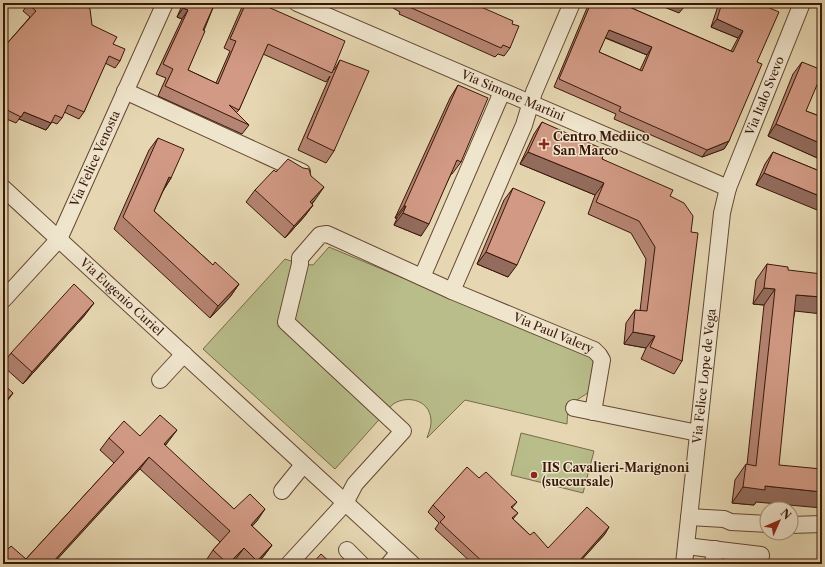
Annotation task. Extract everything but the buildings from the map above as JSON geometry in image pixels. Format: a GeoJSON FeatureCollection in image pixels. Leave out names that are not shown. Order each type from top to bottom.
{"type":"FeatureCollection","features":[{"type":"Feature","properties":{"kind":"street","name":"Via Felice Venosta"},"geometry":{"type":"LineString","coordinates":[[3,300],[59,239],[165,3]]}},
{"type":"Feature","properties":{"kind":"street","name":"Via Simone Martini"},"geometry":{"type":"LineString","coordinates":[[297,3],[728,188]]}},
{"type":"Feature","properties":{"kind":"street"},"geometry":{"type":"LineString","coordinates":[[452,291],[524,125],[530,104],[572,3]]}},
{"type":"Feature","properties":{"kind":"street","name":"Via Italo Svevo"},"geometry":{"type":"LineString","coordinates":[[728,188],[802,3]]}},
{"type":"Feature","properties":{"kind":"street"},"geometry":{"type":"LineString","coordinates":[[126,91],[303,172]]}},
{"type":"Feature","properties":{"kind":"street"},"geometry":{"type":"LineString","coordinates":[[422,278],[502,92]]}},
{"type":"Feature","properties":{"kind":"street","name":"Via Eugenio Curiel"},"geometry":{"type":"LineString","coordinates":[[3,188],[345,503],[394,558],[412,564]]}},
{"type":"Feature","properties":{"kind":"street","name":"Via Felice Lope de Vega"},"geometry":{"type":"LineString","coordinates":[[684,564],[722,213],[728,188]]}},
{"type":"Feature","properties":{"kind":"street","name":"Via Paul Valery"},"geometry":{"type":"LineString","coordinates":[[345,503],[355,484],[403,431],[286,322],[300,264],[300,258],[318,237],[325,234],[452,291],[594,350],[602,360],[593,412]]}},
{"type":"Feature","properties":{"kind":"street"},"geometry":{"type":"LineString","coordinates":[[160,380],[184,354]]}},
{"type":"Feature","properties":{"kind":"street"},"geometry":{"type":"LineString","coordinates":[[574,408],[698,434]]}},
{"type":"Feature","properties":{"kind":"street"},"geometry":{"type":"LineString","coordinates":[[282,491],[303,465]]}},
{"type":"Feature","properties":{"kind":"street"},"geometry":{"type":"LineString","coordinates":[[289,564],[345,503]]}},
{"type":"Feature","properties":{"kind":"street"},"geometry":{"type":"LineString","coordinates":[[689,517],[724,518],[731,522],[759,524]]}},
{"type":"Feature","properties":{"kind":"street"},"geometry":{"type":"LineString","coordinates":[[799,525],[822,524]]}},
{"type":"Feature","properties":{"kind":"street"},"geometry":{"type":"LineString","coordinates":[[686,546],[714,557],[760,560]]}},
{"type":"Feature","properties":{"kind":"street"},"geometry":{"type":"LineString","coordinates":[[347,550],[361,564]]}},
{"type":"Feature","properties":{"kind":"green space"},"geometry":{"type":"Polygon","coordinates":[[[329,247],[594,358],[589,392],[572,404],[568,411],[567,424],[465,400],[427,438],[431,423],[428,409],[424,405],[412,400],[399,401],[393,404],[335,469],[203,349],[285,259],[300,264],[313,265],[329,247]]]}},
{"type":"Feature","properties":{"kind":"green space"},"geometry":{"type":"Polygon","coordinates":[[[521,433],[594,451],[583,493],[511,475],[521,433]]]}},
{"type":"Feature","properties":{"kind":"place","name":"Centro Mediico San Marco"},"geometry":{"type":"Point","coordinates":[544,144]}},
{"type":"Feature","properties":{"kind":"place","name":"IIS Cavalieri-Marignoni (succursale)"},"geometry":{"type":"Point","coordinates":[534,475]}}]}
